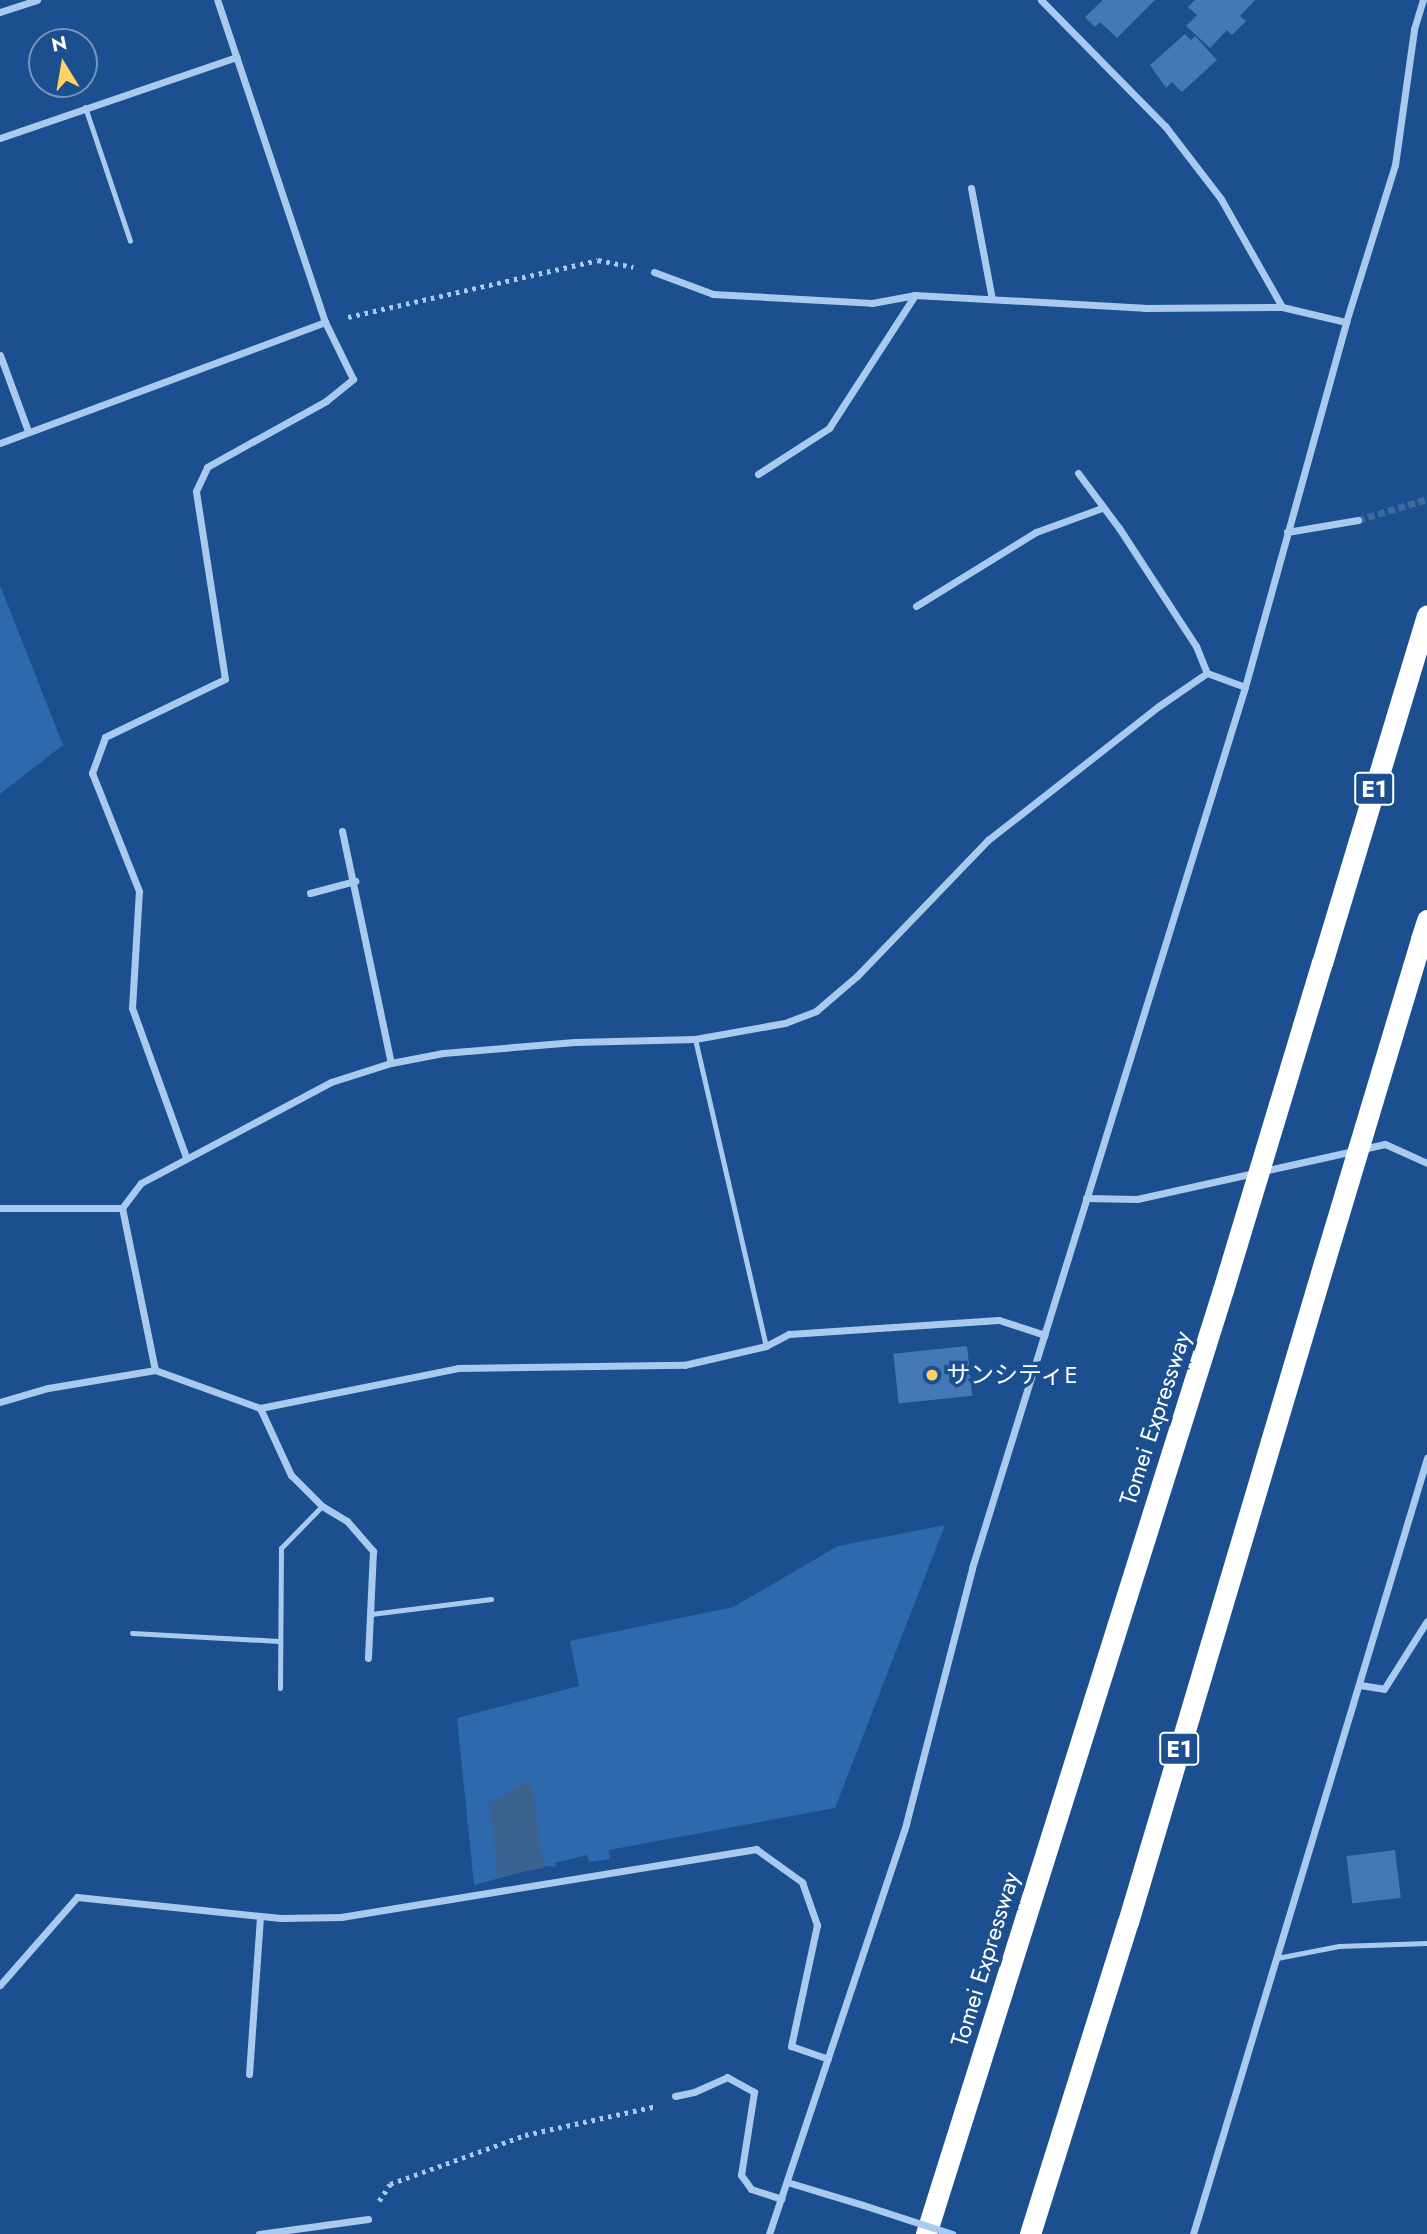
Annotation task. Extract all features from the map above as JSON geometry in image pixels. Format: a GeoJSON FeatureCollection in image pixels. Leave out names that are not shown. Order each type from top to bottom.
{"type":"FeatureCollection","features":[{"type":"Feature","properties":{"kind":"highway","name":"Tomei Expressway"},"geometry":{"type":"LineString","coordinates":[[926,2234],[1223,1290],[1427,616]]}},
{"type":"Feature","properties":{"kind":"highway","name":"E1"},"geometry":{"type":"LineString","coordinates":[[1030,2234],[1132,1909],[1424,929]]}},
{"type":"Feature","properties":{"kind":"street"},"geometry":{"type":"LineString","coordinates":[[0,12],[37,0]]}},
{"type":"Feature","properties":{"kind":"street"},"geometry":{"type":"LineString","coordinates":[[186,1157],[132,1008],[139,891],[92,773],[105,737],[225,679],[196,491],[207,467],[326,401],[353,379],[325,322],[217,0]]}},
{"type":"Feature","properties":{"kind":"street"},"geometry":{"type":"LineString","coordinates":[[1041,0],[1165,127],[1221,199],[1282,307]]}},
{"type":"Feature","properties":{"kind":"street"},"geometry":{"type":"LineString","coordinates":[[769,2234],[906,1824],[972,1568],[1245,687],[1346,322],[1395,165],[1414,29],[1423,0]]}},
{"type":"Feature","properties":{"kind":"street"},"geometry":{"type":"LineString","coordinates":[[0,138],[237,57]]}},
{"type":"Feature","properties":{"kind":"street"},"geometry":{"type":"LineString","coordinates":[[971,188],[992,299]]}},
{"type":"Feature","properties":{"kind":"street"},"geometry":{"type":"LineString","coordinates":[[654,272],[713,294],[872,303],[915,295],[1144,308],[1282,307],[1346,322]]}},
{"type":"Feature","properties":{"kind":"street"},"geometry":{"type":"LineString","coordinates":[[758,474],[829,428],[915,295]]}},
{"type":"Feature","properties":{"kind":"street"},"geometry":{"type":"LineString","coordinates":[[0,443],[325,322]]}},
{"type":"Feature","properties":{"kind":"street"},"geometry":{"type":"LineString","coordinates":[[0,355],[28,431]]}},
{"type":"Feature","properties":{"kind":"street"},"geometry":{"type":"LineString","coordinates":[[1078,473],[1102,509],[1119,528],[1196,646],[1207,673],[1245,687]]}},
{"type":"Feature","properties":{"kind":"street"},"geometry":{"type":"LineString","coordinates":[[916,606],[1036,532],[1102,509]]}},
{"type":"Feature","properties":{"kind":"street"},"geometry":{"type":"LineString","coordinates":[[1287,532],[1358,520]]}},
{"type":"Feature","properties":{"kind":"street"},"geometry":{"type":"LineString","coordinates":[[155,1370],[122,1208],[141,1183],[331,1082],[391,1063],[443,1054],[562,1043],[695,1039],[785,1023],[816,1011],[857,976],[988,840],[1159,706],[1207,673]]}},
{"type":"Feature","properties":{"kind":"street"},"geometry":{"type":"LineString","coordinates":[[342,831],[355,881],[391,1063]]}},
{"type":"Feature","properties":{"kind":"street"},"geometry":{"type":"LineString","coordinates":[[310,893],[355,881]]}},
{"type":"Feature","properties":{"kind":"street"},"geometry":{"type":"LineString","coordinates":[[1086,1198],[1137,1199],[1385,1144],[1427,1163]]}},
{"type":"Feature","properties":{"kind":"street"},"geometry":{"type":"LineString","coordinates":[[0,1208],[122,1208]]}},
{"type":"Feature","properties":{"kind":"street"},"geometry":{"type":"LineString","coordinates":[[0,1402],[48,1388],[155,1370],[260,1408],[458,1367],[684,1365],[766,1346],[789,1334],[999,1320],[1045,1335]]}},
{"type":"Feature","properties":{"kind":"street"},"geometry":{"type":"LineString","coordinates":[[260,1408],[291,1475],[322,1506],[347,1521],[373,1551],[368,1658]]}},
{"type":"Feature","properties":{"kind":"street"},"geometry":{"type":"LineString","coordinates":[[1193,2234],[1427,1458]]}},
{"type":"Feature","properties":{"kind":"street"},"geometry":{"type":"LineString","coordinates":[[1360,1685],[1384,1689],[1427,1621]]}},
{"type":"Feature","properties":{"kind":"street"},"geometry":{"type":"LineString","coordinates":[[0,1985],[77,1896],[260,1916],[341,1917],[756,1849],[802,1882],[817,1925],[791,2046],[828,2059]]}},
{"type":"Feature","properties":{"kind":"street"},"geometry":{"type":"LineString","coordinates":[[249,2074],[260,1916]]}},
{"type":"Feature","properties":{"kind":"street"},"geometry":{"type":"LineString","coordinates":[[673,2099],[727,2077],[754,2092],[741,2175],[751,2189],[780,2199]]}},
{"type":"Feature","properties":{"kind":"street"},"geometry":{"type":"LineString","coordinates":[[787,2182],[952,2234]]}},
{"type":"Feature","properties":{"kind":"street"},"geometry":{"type":"LineString","coordinates":[[259,2234],[368,2218]]}},
{"type":"Feature","properties":{"kind":"lane"},"geometry":{"type":"LineString","coordinates":[[85,107],[131,241]]}},
{"type":"Feature","properties":{"kind":"lane"},"geometry":{"type":"LineString","coordinates":[[695,1039],[766,1346]]}},
{"type":"Feature","properties":{"kind":"lane"},"geometry":{"type":"LineString","coordinates":[[280,1688],[281,1548],[322,1506]]}},
{"type":"Feature","properties":{"kind":"lane"},"geometry":{"type":"LineString","coordinates":[[371,1614],[491,1599]]}},
{"type":"Feature","properties":{"kind":"lane"},"geometry":{"type":"LineString","coordinates":[[132,1633],[279,1641]]}},
{"type":"Feature","properties":{"kind":"lane"},"geometry":{"type":"LineString","coordinates":[[1277,1958],[1339,1945],[1427,1943]]}},
{"type":"Feature","properties":{"kind":"path"},"geometry":{"type":"LineString","coordinates":[[325,322],[598,260],[654,272]]}},
{"type":"Feature","properties":{"kind":"path"},"geometry":{"type":"LineString","coordinates":[[390,2184],[525,2135],[673,2099]]}},
{"type":"Feature","properties":{"kind":"shaded area"},"geometry":{"type":"Polygon","coordinates":[[[0,585],[63,745],[0,794],[0,585]]]}},
{"type":"Feature","properties":{"kind":"shaded area"},"geometry":{"type":"Polygon","coordinates":[[[945,1525],[835,1808],[609,1850],[610,1859],[589,1862],[587,1855],[555,1863],[556,1867],[544,1866],[474,1885],[457,1718],[579,1686],[570,1641],[733,1607],[838,1546],[945,1525]]]}},
{"type":"Feature","properties":{"kind":"shaded area"},"geometry":{"type":"Polygon","coordinates":[[[531,1780],[544,1868],[498,1876],[489,1803],[531,1780]]]}},
{"type":"Feature","properties":{"kind":"building"},"geometry":{"type":"Polygon","coordinates":[[[1103,0],[1155,0],[1117,38],[1100,22],[1095,27],[1085,17],[1103,0]]]}},
{"type":"Feature","properties":{"kind":"building"},"geometry":{"type":"Polygon","coordinates":[[[1195,0],[1255,0],[1240,16],[1246,21],[1232,35],[1227,30],[1210,48],[1186,26],[1197,15],[1188,7],[1195,0]]]}},
{"type":"Feature","properties":{"kind":"building"},"geometry":{"type":"Polygon","coordinates":[[[1185,34],[1191,40],[1195,36],[1217,60],[1182,92],[1172,82],[1166,88],[1150,65],[1185,34]]]}},
{"type":"Feature","properties":{"kind":"building","name":"サンシティE"},"geometry":{"type":"Polygon","coordinates":[[[967,1346],[972,1396],[899,1403],[893,1354],[967,1346]]]}},
{"type":"Feature","properties":{"kind":"building"},"geometry":{"type":"Polygon","coordinates":[[[1395,1850],[1401,1898],[1352,1904],[1346,1856],[1395,1850]]]}},
{"type":"Feature","properties":{"kind":"tunnel"},"geometry":{"type":"LineString","coordinates":[[1358,520],[1427,499]]}},
{"type":"Feature","properties":{"kind":"place","name":"サンシティE"},"geometry":{"type":"Point","coordinates":[932,1375]}}]}
